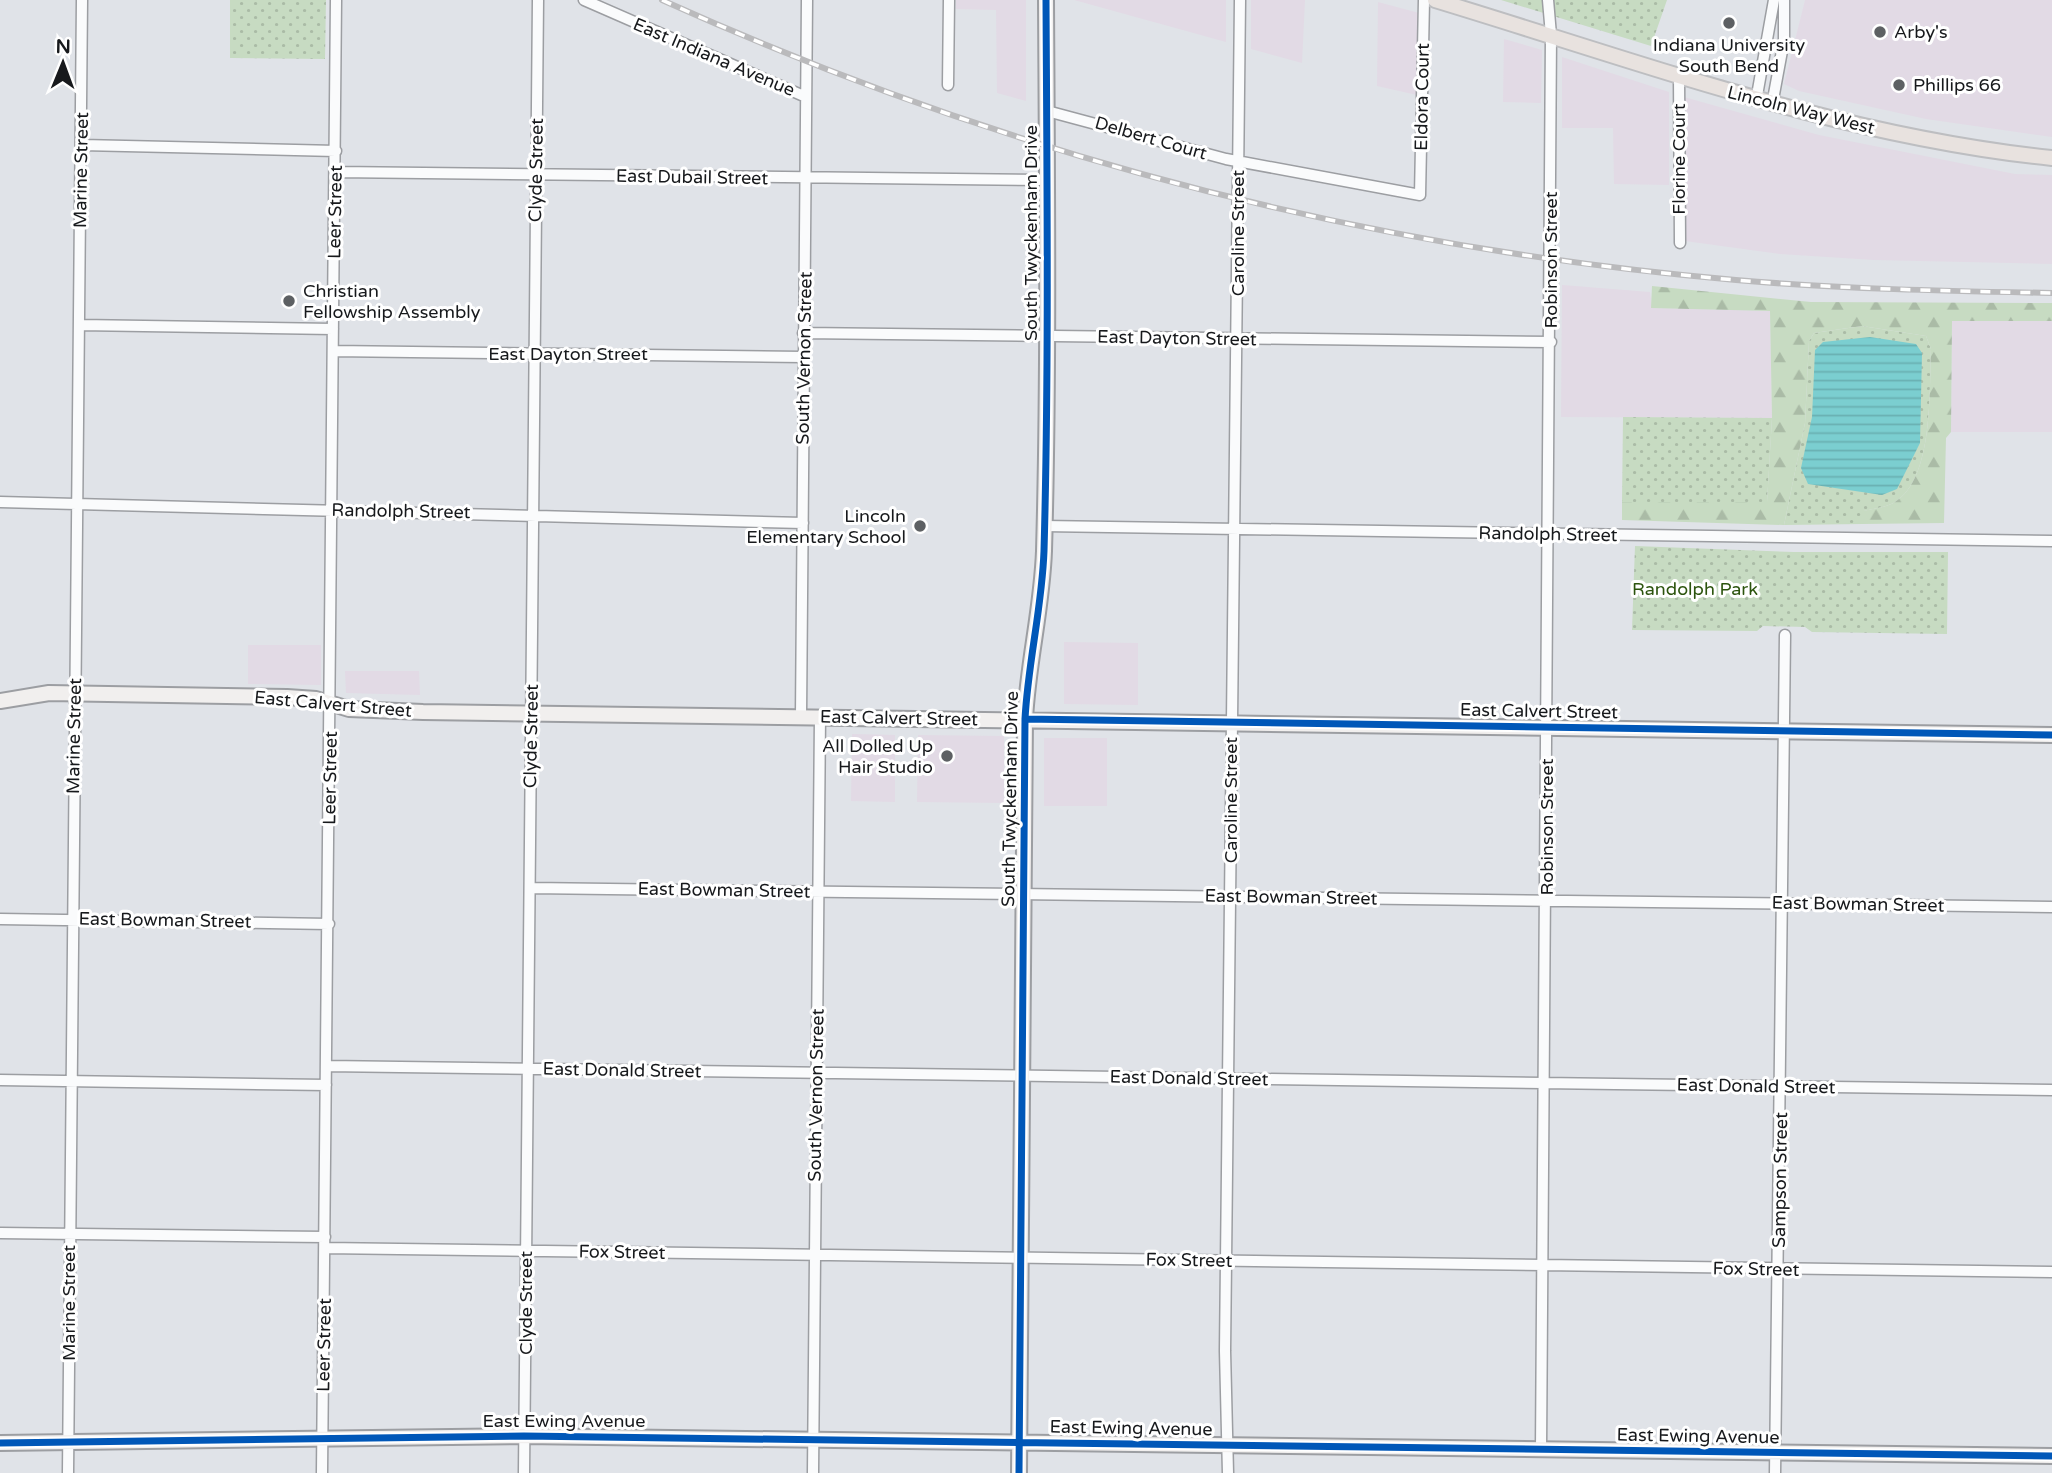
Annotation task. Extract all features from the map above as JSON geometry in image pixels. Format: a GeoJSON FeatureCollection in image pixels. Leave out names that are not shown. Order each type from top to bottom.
{"type":"FeatureCollection","features":[{"type":"Feature","properties":{"kind":"main road","name":"Lincoln Way West"},"geometry":{"type":"LineString","coordinates":[[1435,0],[1772,106],[1977,148],[2052,158]]}},
{"type":"Feature","properties":{"kind":"street","name":"Marine Street"},"geometry":{"type":"LineString","coordinates":[[68,1473],[82,0]]}},
{"type":"Feature","properties":{"kind":"street","name":"Leer Street"},"geometry":{"type":"LineString","coordinates":[[322,1473],[333,329],[337,172],[336,0]]}},
{"type":"Feature","properties":{"kind":"street","name":"Clyde Street"},"geometry":{"type":"LineString","coordinates":[[524,1473],[538,0]]}},
{"type":"Feature","properties":{"kind":"street","name":"East Indiana Avenue"},"geometry":{"type":"LineString","coordinates":[[584,0],[806,97]]}},
{"type":"Feature","properties":{"kind":"street","name":"South Vernon Street"},"geometry":{"type":"LineString","coordinates":[[801,716],[807,0]]}},
{"type":"Feature","properties":{"kind":"street"},"geometry":{"type":"LineString","coordinates":[[948,85],[949,0]]}},
{"type":"Feature","properties":{"kind":"street","name":"South Twyckenham Drive"},"geometry":{"type":"LineString","coordinates":[[1019,1473],[1025,719],[1028,667],[1039,616],[1044,526],[1048,180],[1046,0]]}},
{"type":"Feature","properties":{"kind":"street","name":"Caroline Street"},"geometry":{"type":"LineString","coordinates":[[1228,1473],[1226,1261],[1240,0]]}},
{"type":"Feature","properties":{"kind":"street","name":"Eldora Court"},"geometry":{"type":"LineString","coordinates":[[1420,195],[1424,0]]}},
{"type":"Feature","properties":{"kind":"street","name":"Robinson Street"},"geometry":{"type":"LineString","coordinates":[[1541,1450],[1551,342],[1551,35],[1548,0]]}},
{"type":"Feature","properties":{"kind":"street"},"geometry":{"type":"LineString","coordinates":[[1756,101],[1774,0]]}},
{"type":"Feature","properties":{"kind":"street"},"geometry":{"type":"LineString","coordinates":[[1772,106],[1784,40],[1784,0]]}},
{"type":"Feature","properties":{"kind":"street","name":"Florine Court"},"geometry":{"type":"LineString","coordinates":[[1679,76],[1680,243]]}},
{"type":"Feature","properties":{"kind":"street","name":"Delbert Court"},"geometry":{"type":"LineString","coordinates":[[1047,111],[1238,162],[1420,195]]}},
{"type":"Feature","properties":{"kind":"street"},"geometry":{"type":"LineString","coordinates":[[82,145],[336,151]]}},
{"type":"Feature","properties":{"kind":"street","name":"East Dubail Street"},"geometry":{"type":"LineString","coordinates":[[337,172],[1048,180]]}},
{"type":"Feature","properties":{"kind":"street"},"geometry":{"type":"LineString","coordinates":[[80,325],[333,329]]}},
{"type":"Feature","properties":{"kind":"street","name":"East Dayton Street"},"geometry":{"type":"LineString","coordinates":[[803,333],[1551,342]]}},
{"type":"Feature","properties":{"kind":"street","name":"East Dayton Street"},"geometry":{"type":"LineString","coordinates":[[333,351],[803,358]]}},
{"type":"Feature","properties":{"kind":"street","name":"Randolph Street"},"geometry":{"type":"LineString","coordinates":[[0,502],[803,523]]}},
{"type":"Feature","properties":{"kind":"street","name":"Randolph Street"},"geometry":{"type":"LineString","coordinates":[[1044,526],[2052,541]]}},
{"type":"Feature","properties":{"kind":"street","name":"Sampson Street"},"geometry":{"type":"LineString","coordinates":[[1775,1473],[1785,635]]}},
{"type":"Feature","properties":{"kind":"street","name":"East Calvert Street"},"geometry":{"type":"LineString","coordinates":[[0,701],[32,694],[75,693],[287,696],[370,710],[2052,735]]}},
{"type":"Feature","properties":{"kind":"street","name":"South Vernon Street"},"geometry":{"type":"LineString","coordinates":[[813,1473],[820,717]]}},
{"type":"Feature","properties":{"kind":"street","name":"East Bowman Street"},"geometry":{"type":"LineString","coordinates":[[531,888],[2052,907]]}},
{"type":"Feature","properties":{"kind":"street","name":"East Bowman Street"},"geometry":{"type":"LineString","coordinates":[[0,919],[329,924]]}},
{"type":"Feature","properties":{"kind":"street","name":"East Donald Street"},"geometry":{"type":"LineString","coordinates":[[327,1066],[2052,1090]]}},
{"type":"Feature","properties":{"kind":"street"},"geometry":{"type":"LineString","coordinates":[[0,1080],[327,1085]]}},
{"type":"Feature","properties":{"kind":"street","name":"Fox Street"},"geometry":{"type":"LineString","coordinates":[[0,1233],[526,1250],[2052,1272]]}},
{"type":"Feature","properties":{"kind":"street","name":"East Ewing Avenue"},"geometry":{"type":"LineString","coordinates":[[0,1443],[524,1436],[2052,1456]]}},
{"type":"Feature","properties":{"kind":"shaded area"},"geometry":{"type":"Polygon","coordinates":[[[956,0],[1026,0],[1026,101],[997,93],[996,10],[956,9],[956,0]]]}},
{"type":"Feature","properties":{"kind":"shaded area"},"geometry":{"type":"Polygon","coordinates":[[[1074,0],[1226,0],[1226,42],[1074,0]]]}},
{"type":"Feature","properties":{"kind":"shaded area"},"geometry":{"type":"Polygon","coordinates":[[[1251,0],[1305,0],[1302,63],[1251,49],[1251,0]]]}},
{"type":"Feature","properties":{"kind":"shaded area"},"geometry":{"type":"Polygon","coordinates":[[[1805,0],[2052,0],[2052,137],[1926,119],[1799,91],[1784,84],[1805,0]]]}},
{"type":"Feature","properties":{"kind":"shaded area"},"geometry":{"type":"Polygon","coordinates":[[[1378,2],[1419,13],[1417,95],[1377,86],[1378,2]]]}},
{"type":"Feature","properties":{"kind":"shaded area"},"geometry":{"type":"Polygon","coordinates":[[[1504,39],[1542,50],[1541,103],[1503,102],[1504,39]]]}},
{"type":"Feature","properties":{"kind":"shaded area"},"geometry":{"type":"Polygon","coordinates":[[[1562,57],[1669,92],[1669,185],[1614,184],[1613,128],[1562,128],[1562,57]]]}},
{"type":"Feature","properties":{"kind":"shaded area"},"geometry":{"type":"Polygon","coordinates":[[[1684,97],[1819,135],[2015,174],[2052,175],[2052,264],[1874,260],[1780,254],[1685,241],[1684,97]]]}},
{"type":"Feature","properties":{"kind":"shaded area"},"geometry":{"type":"Polygon","coordinates":[[[1562,285],[1650,292],[1652,308],[1770,311],[1772,418],[1561,417],[1562,285]]]}},
{"type":"Feature","properties":{"kind":"shaded area"},"geometry":{"type":"Polygon","coordinates":[[[1952,321],[2052,321],[2052,432],[1951,432],[1952,321]]]}},
{"type":"Feature","properties":{"kind":"shaded area"},"geometry":{"type":"Polygon","coordinates":[[[1064,642],[1138,643],[1138,705],[1064,704],[1064,642]]]}},
{"type":"Feature","properties":{"kind":"shaded area"},"geometry":{"type":"Polygon","coordinates":[[[248,645],[321,645],[321,685],[248,684],[248,645]]]}},
{"type":"Feature","properties":{"kind":"shaded area"},"geometry":{"type":"Polygon","coordinates":[[[345,671],[419,671],[420,695],[346,693],[345,671]]]}},
{"type":"Feature","properties":{"kind":"shaded area"},"geometry":{"type":"Polygon","coordinates":[[[852,734],[895,735],[895,802],[851,801],[852,734]]]}},
{"type":"Feature","properties":{"kind":"shaded area"},"geometry":{"type":"Polygon","coordinates":[[[918,735],[1004,736],[1004,803],[917,802],[918,735]]]}},
{"type":"Feature","properties":{"kind":"shaded area"},"geometry":{"type":"Polygon","coordinates":[[[1044,738],[1107,738],[1107,806],[1044,806],[1044,738]]]}},
{"type":"Feature","properties":{"kind":"green space"},"geometry":{"type":"Polygon","coordinates":[[[230,0],[326,0],[325,59],[230,58],[230,0]]]}},
{"type":"Feature","properties":{"kind":"green space"},"geometry":{"type":"Polygon","coordinates":[[[1501,0],[1667,0],[1651,46],[1501,0]]]}},
{"type":"Feature","properties":{"kind":"green space"},"geometry":{"type":"Polygon","coordinates":[[[1652,286],[1811,302],[2052,303],[2052,321],[1952,321],[1951,432],[1946,438],[1944,523],[1863,524],[1863,511],[1895,502],[1908,490],[1917,474],[1927,432],[1931,349],[1926,336],[1862,326],[1814,333],[1809,341],[1805,423],[1784,525],[1622,520],[1622,502],[1767,502],[1772,418],[1770,311],[1651,308],[1652,286]]]}},
{"type":"Feature","properties":{"kind":"green space"},"geometry":{"type":"Polygon","coordinates":[[[1862,326],[1926,336],[1931,349],[1927,432],[1917,474],[1908,490],[1895,502],[1864,511],[1863,524],[1784,525],[1805,423],[1809,341],[1814,333],[1862,326]]]}},
{"type":"Feature","properties":{"kind":"green space"},"geometry":{"type":"Polygon","coordinates":[[[1623,417],[1772,418],[1767,503],[1622,502],[1623,417]]]}},
{"type":"Feature","properties":{"kind":"green space","name":"Randolph Park"},"geometry":{"type":"Polygon","coordinates":[[[1635,546],[1794,552],[1948,552],[1947,634],[1812,632],[1805,627],[1763,626],[1757,631],[1632,630],[1635,546]]]}},
{"type":"Feature","properties":{"kind":"water"},"geometry":{"type":"Polygon","coordinates":[[[1870,337],[1916,344],[1922,353],[1920,443],[1897,489],[1882,495],[1808,484],[1801,468],[1812,417],[1815,350],[1823,342],[1870,337]]]}},
{"type":"Feature","properties":{"kind":"railway"},"geometry":{"type":"LineString","coordinates":[[662,0],[791,55],[922,105],[1054,148],[1187,186],[1322,218],[1458,245],[1596,265],[1736,280],[1854,288],[2052,293]]}},
{"type":"Feature","properties":{"kind":"cycle path"},"geometry":{"type":"LineString","coordinates":[[1019,1473],[1025,719],[1043,572],[1046,482],[1046,0]]}},
{"type":"Feature","properties":{"kind":"cycle path"},"geometry":{"type":"LineString","coordinates":[[1025,719],[2052,735]]}},
{"type":"Feature","properties":{"kind":"cycle path"},"geometry":{"type":"LineString","coordinates":[[0,1443],[524,1436],[2052,1456]]}},
{"type":"Feature","properties":{"kind":"place","name":"Indiana University South Bend"},"geometry":{"type":"Point","coordinates":[1729,23]}},
{"type":"Feature","properties":{"kind":"place","name":"Arby's"},"geometry":{"type":"Point","coordinates":[1880,32]}},
{"type":"Feature","properties":{"kind":"place","name":"Phillips 66"},"geometry":{"type":"Point","coordinates":[1899,85]}},
{"type":"Feature","properties":{"kind":"place","name":"Christian Fellowship Assembly"},"geometry":{"type":"Point","coordinates":[289,301]}},
{"type":"Feature","properties":{"kind":"place","name":"Lincoln Elementary School"},"geometry":{"type":"Point","coordinates":[920,526]}},
{"type":"Feature","properties":{"kind":"place","name":"All Dolled Up Hair Studio"},"geometry":{"type":"Point","coordinates":[947,756]}}]}
